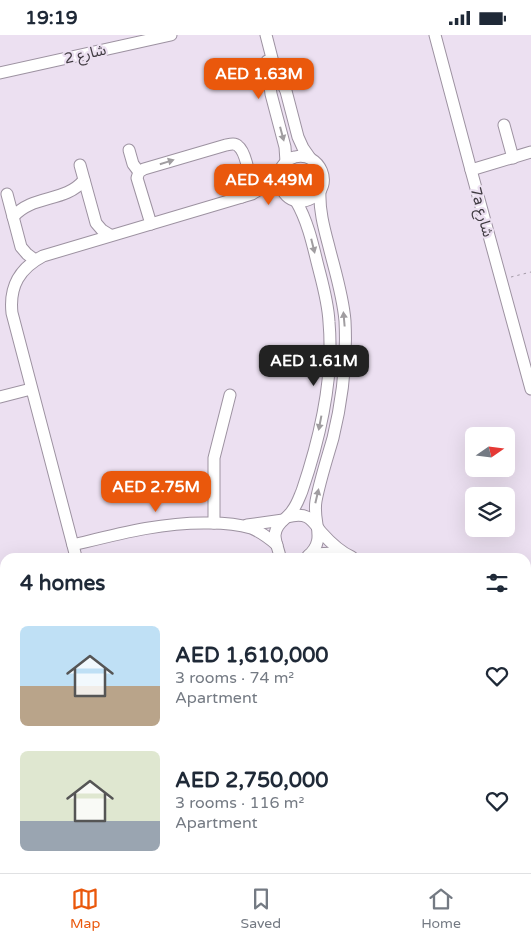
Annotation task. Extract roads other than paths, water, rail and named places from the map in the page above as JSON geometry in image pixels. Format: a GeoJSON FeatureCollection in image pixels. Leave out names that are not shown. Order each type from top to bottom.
{"type":"FeatureCollection","features":[{"type":"Feature","properties":{"kind":"street","name":"شارع 2"},"geometry":{"type":"LineString","coordinates":[[0,73],[171,35]]}},
{"type":"Feature","properties":{"kind":"street","name":"7a شارع"},"geometry":{"type":"LineString","coordinates":[[436,35],[531,389]]}},
{"type":"Feature","properties":{"kind":"street"},"geometry":{"type":"LineString","coordinates":[[75,553],[12,313],[12,291],[21,274],[35,260],[110,235],[247,195],[266,193],[303,201],[316,196],[323,185],[323,172],[320,166],[310,158],[298,137],[286,91],[274,67],[264,39]]}},
{"type":"Feature","properties":{"kind":"street"},"geometry":{"type":"LineString","coordinates":[[264,39],[271,94],[285,147],[283,166],[278,177],[279,184],[282,190],[291,198],[307,223],[326,296],[330,352],[326,393],[315,447],[300,497],[293,511],[278,525],[275,538],[279,553]]}},
{"type":"Feature","properties":{"kind":"street"},"geometry":{"type":"LineString","coordinates":[[504,125],[513,157]]}},
{"type":"Feature","properties":{"kind":"street"},"geometry":{"type":"LineString","coordinates":[[151,223],[137,179],[139,173],[144,169],[226,145],[233,144],[241,149],[249,177],[247,195]]}},
{"type":"Feature","properties":{"kind":"street"},"geometry":{"type":"LineString","coordinates":[[129,151],[133,164],[139,173]]}},
{"type":"Feature","properties":{"kind":"street"},"geometry":{"type":"LineString","coordinates":[[471,170],[531,152]]}},
{"type":"Feature","properties":{"kind":"street"},"geometry":{"type":"LineString","coordinates":[[247,195],[265,186],[291,158],[304,156],[310,158]]}},
{"type":"Feature","properties":{"kind":"street"},"geometry":{"type":"LineString","coordinates":[[80,165],[96,223],[91,241]]}},
{"type":"Feature","properties":{"kind":"street"},"geometry":{"type":"LineString","coordinates":[[14,217],[28,205],[70,192],[78,187],[84,179]]}},
{"type":"Feature","properties":{"kind":"street"},"geometry":{"type":"LineString","coordinates":[[311,553],[317,545],[318,539],[316,502],[338,416],[344,369],[345,336],[342,302],[321,218],[320,191]]}},
{"type":"Feature","properties":{"kind":"street"},"geometry":{"type":"LineString","coordinates":[[70,192],[89,195]]}},
{"type":"Feature","properties":{"kind":"street"},"geometry":{"type":"LineString","coordinates":[[21,274],[21,247],[8,197],[18,204],[28,205]]}},
{"type":"Feature","properties":{"kind":"street"},"geometry":{"type":"LineString","coordinates":[[96,223],[110,235]]}},
{"type":"Feature","properties":{"kind":"street"},"geometry":{"type":"LineString","coordinates":[[21,247],[35,260]]}},
{"type":"Feature","properties":{"kind":"street"},"geometry":{"type":"LineString","coordinates":[[0,294],[11,302]]}},
{"type":"Feature","properties":{"kind":"street"},"geometry":{"type":"LineString","coordinates":[[0,397],[31,389]]}},
{"type":"Feature","properties":{"kind":"street"},"geometry":{"type":"LineString","coordinates":[[214,523],[214,459],[230,395]]}},
{"type":"Feature","properties":{"kind":"street"},"geometry":{"type":"LineString","coordinates":[[243,526],[267,523],[300,515],[307,517],[328,539],[346,553]]}},
{"type":"Feature","properties":{"kind":"street"},"geometry":{"type":"LineString","coordinates":[[73,545],[146,528],[180,523],[214,523],[243,526],[258,531],[277,545]]}}]}
